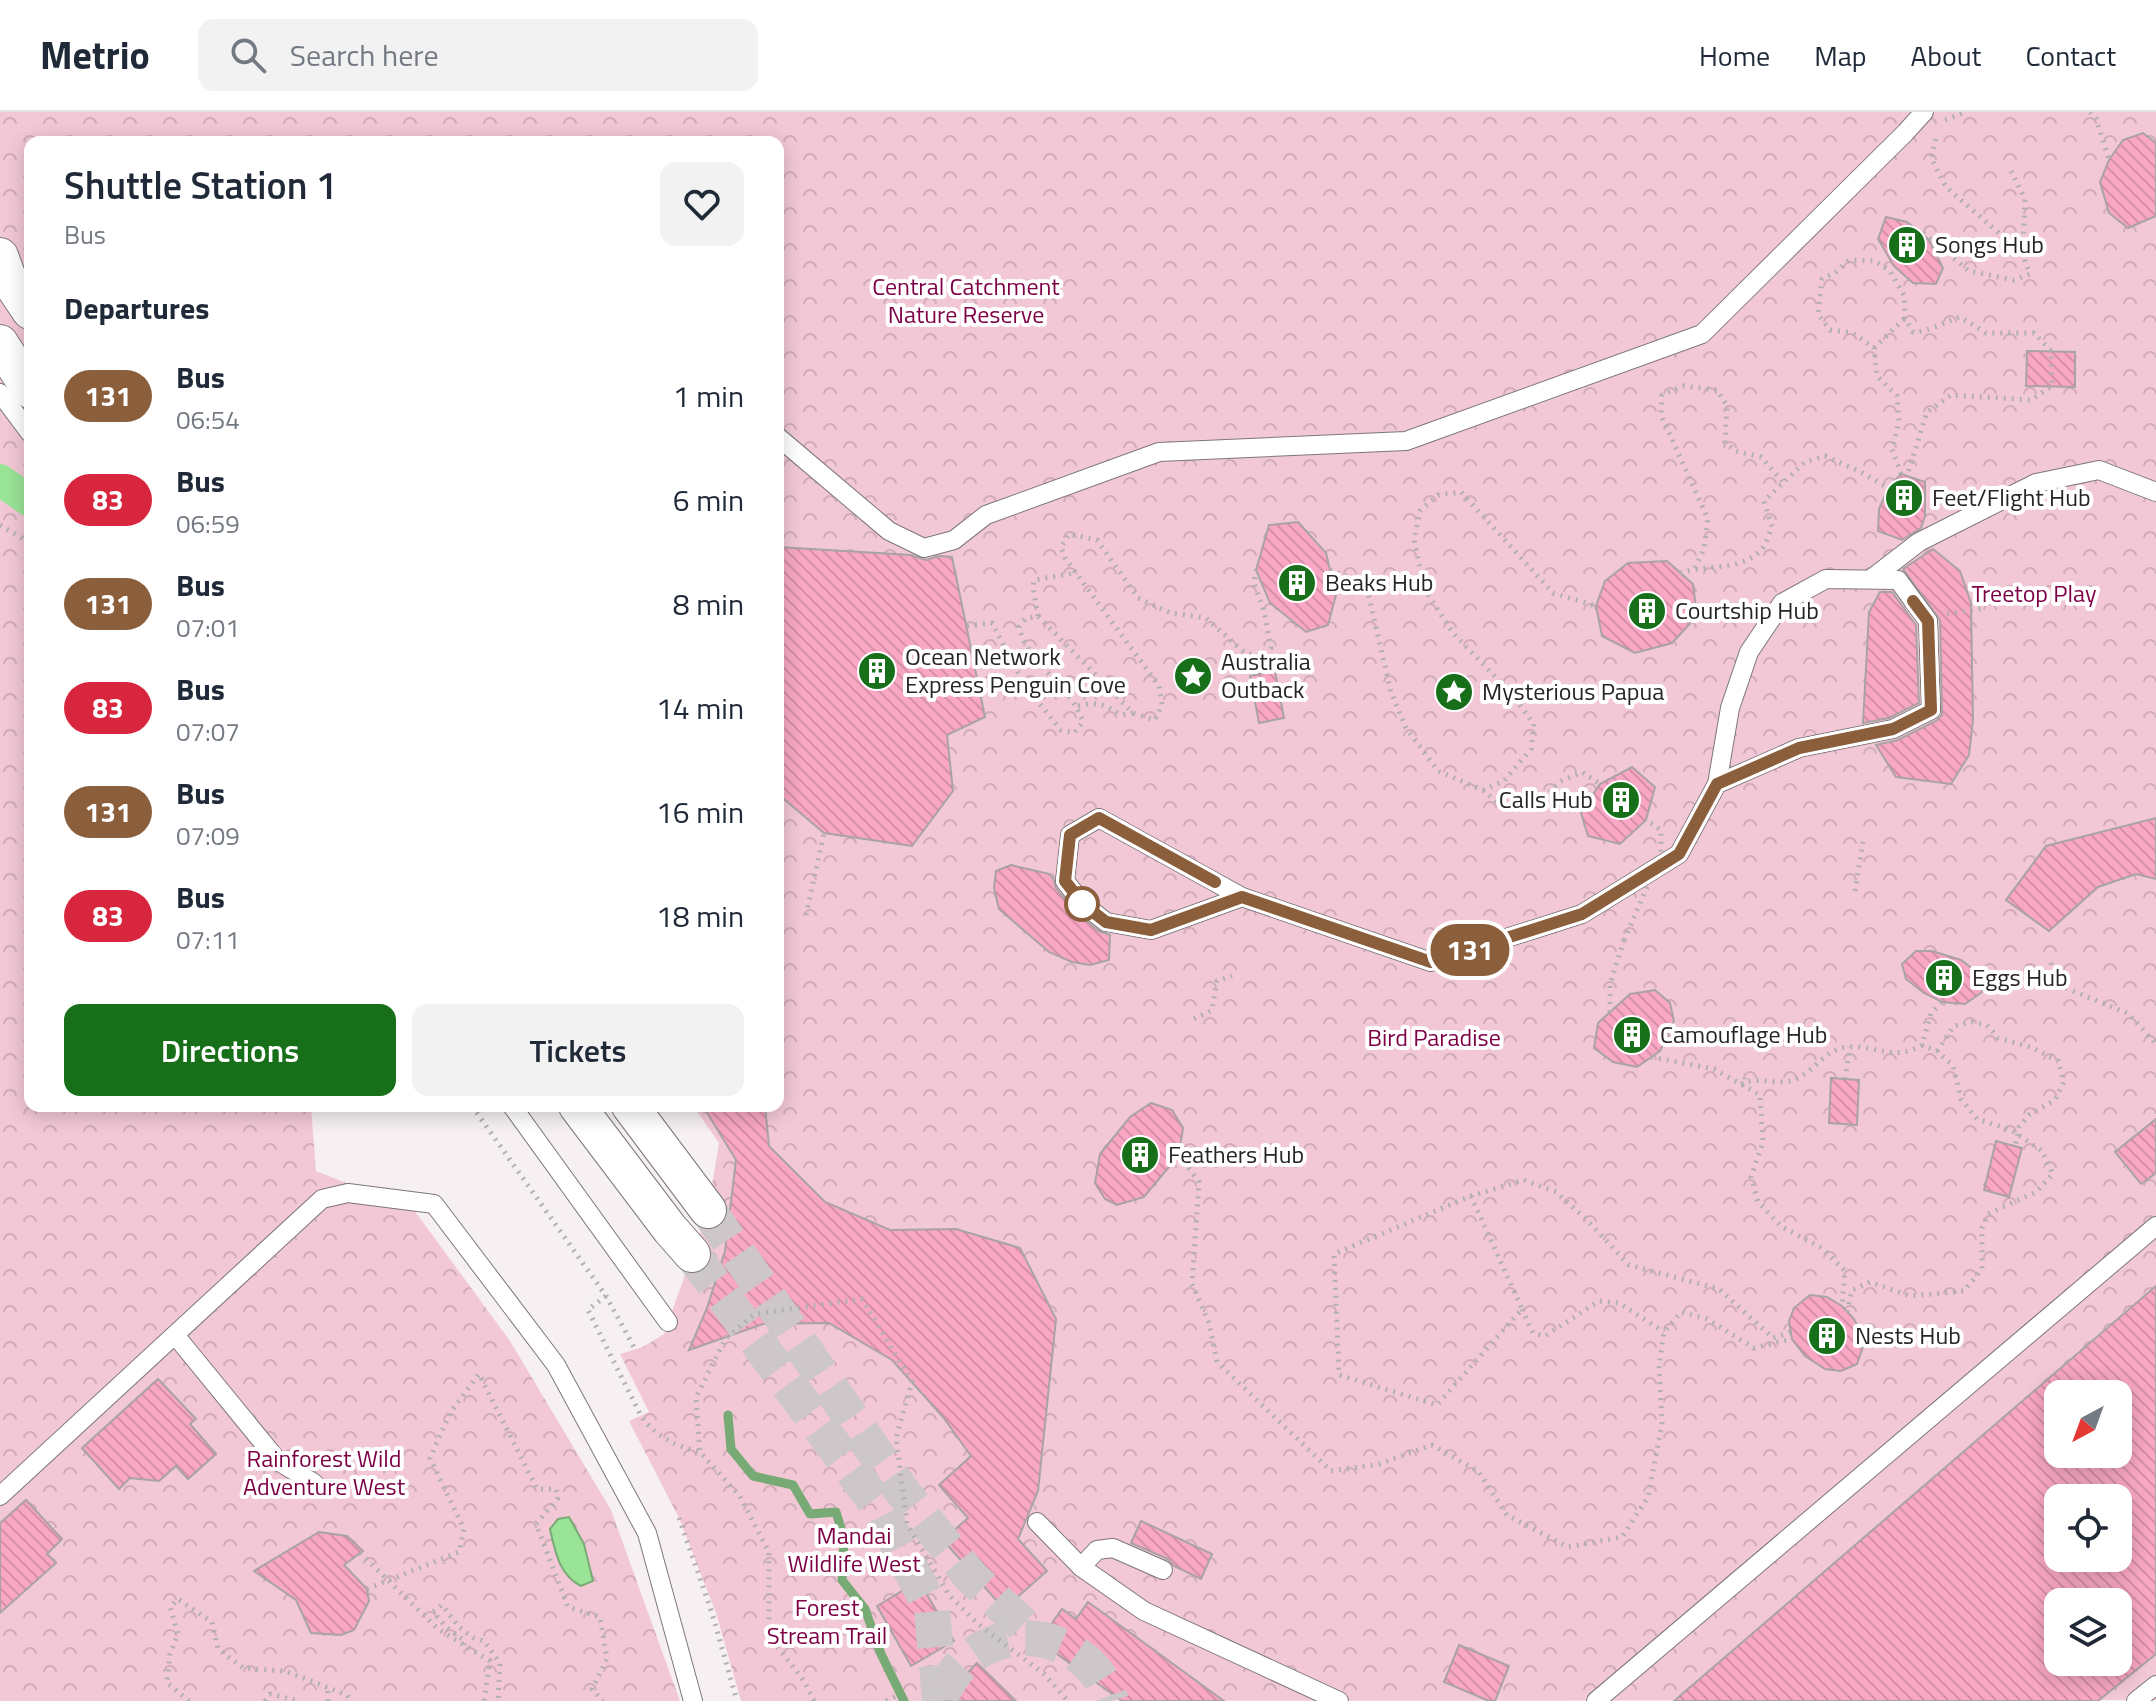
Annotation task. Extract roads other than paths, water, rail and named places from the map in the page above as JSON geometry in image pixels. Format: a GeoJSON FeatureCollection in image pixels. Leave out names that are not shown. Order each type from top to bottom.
{"type":"FeatureCollection","features":[{"type":"Feature","properties":{"kind":"street"},"geometry":{"type":"LineString","coordinates":[[0,256],[8,278],[24,302]]}},
{"type":"Feature","properties":{"kind":"street"},"geometry":{"type":"LineString","coordinates":[[0,343],[24,381]]}},
{"type":"Feature","properties":{"kind":"street"},"geometry":{"type":"LineString","coordinates":[[582,1112],[692,1254]]}},
{"type":"Feature","properties":{"kind":"street"},"geometry":{"type":"LineString","coordinates":[[634,1112],[708,1210]]}},
{"type":"Feature","properties":{"kind":"lane"},"geometry":{"type":"LineString","coordinates":[[784,442],[889,531],[924,548],[954,540],[986,515],[1159,452],[1406,441],[1702,334],[1924,112]]}},
{"type":"Feature","properties":{"kind":"lane"},"geometry":{"type":"LineString","coordinates":[[0,393],[24,425]]}},
{"type":"Feature","properties":{"kind":"lane"},"geometry":{"type":"LineString","coordinates":[[1871,579],[1919,542],[2036,483],[2099,470],[2156,492]]}},
{"type":"Feature","properties":{"kind":"lane"},"geometry":{"type":"LineString","coordinates":[[1242,897],[1151,930],[1106,922],[1083,904],[1065,881],[1070,835],[1099,818],[1242,897],[1431,962],[1582,914],[1679,854],[1717,784],[1730,708],[1749,652],[1782,603],[1826,579],[1898,580],[1928,621],[1931,710],[1893,729],[1799,748],[1717,784]]}},
{"type":"Feature","properties":{"kind":"lane"},"geometry":{"type":"LineString","coordinates":[[516,1112],[668,1322]]}},
{"type":"Feature","properties":{"kind":"lane"},"geometry":{"type":"LineString","coordinates":[[0,1496],[322,1199],[348,1193],[434,1204],[556,1365],[647,1533],[693,1701]]}},
{"type":"Feature","properties":{"kind":"lane"},"geometry":{"type":"LineString","coordinates":[[1596,1701],[2156,1226]]}},
{"type":"Feature","properties":{"kind":"lane"},"geometry":{"type":"LineString","coordinates":[[175,1335],[278,1461],[314,1483]]}},
{"type":"Feature","properties":{"kind":"lane"},"geometry":{"type":"LineString","coordinates":[[1037,1522],[1081,1567],[1144,1611],[1339,1701]]}},
{"type":"Feature","properties":{"kind":"lane"},"geometry":{"type":"LineString","coordinates":[[1081,1567],[1097,1550],[1113,1548],[1163,1570]]}},
{"type":"Feature","properties":{"kind":"lane"},"geometry":{"type":"LineString","coordinates":[[2136,1701],[2156,1685]]}},
{"type":"Feature","properties":{"kind":"waterway"},"geometry":{"type":"LineString","coordinates":[[0,480],[24,497]]}},
{"type":"Feature","properties":{"kind":"waterway"},"geometry":{"type":"LineString","coordinates":[[728,1415],[731,1449],[753,1476],[793,1485],[810,1514],[836,1512],[844,1538],[842,1580],[865,1609],[881,1654],[904,1701]]}},
{"type":"Feature","properties":{"kind":"tunnel"},"geometry":{"type":"LineString","coordinates":[[708,1210],[901,1490],[971,1577],[1036,1637]]}},
{"type":"Feature","properties":{"kind":"tunnel"},"geometry":{"type":"LineString","coordinates":[[692,1254],[877,1504],[932,1610],[940,1701]]}},
{"type":"Feature","properties":{"kind":"tunnel"},"geometry":{"type":"LineString","coordinates":[[941,1695],[957,1669],[971,1656],[990,1645],[1011,1639],[1032,1638],[1053,1642],[1072,1651],[1102,1681],[1111,1701]]}},
{"type":"Feature","properties":{"kind":"place","name":"Songs Hub"},"geometry":{"type":"Point","coordinates":[1907,245]}},
{"type":"Feature","properties":{"kind":"place","name":"Feet/Flight Hub"},"geometry":{"type":"Point","coordinates":[1904,498]}},
{"type":"Feature","properties":{"kind":"place","name":"Beaks Hub"},"geometry":{"type":"Point","coordinates":[1297,583]}},
{"type":"Feature","properties":{"kind":"place","name":"Courtship Hub"},"geometry":{"type":"Point","coordinates":[1647,611]}},
{"type":"Feature","properties":{"kind":"place","name":"Ocean Network Express Penguin Cove"},"geometry":{"type":"Point","coordinates":[877,671]}},
{"type":"Feature","properties":{"kind":"place","name":"Australia Outback"},"geometry":{"type":"Point","coordinates":[1193,676]}},
{"type":"Feature","properties":{"kind":"place","name":"Mysterious Papua"},"geometry":{"type":"Point","coordinates":[1454,692]}},
{"type":"Feature","properties":{"kind":"place","name":"Calls Hub"},"geometry":{"type":"Point","coordinates":[1621,800]}},
{"type":"Feature","properties":{"kind":"place","name":"Eggs Hub"},"geometry":{"type":"Point","coordinates":[1944,978]}},
{"type":"Feature","properties":{"kind":"place","name":"Camouflage Hub"},"geometry":{"type":"Point","coordinates":[1632,1035]}},
{"type":"Feature","properties":{"kind":"place","name":"Feathers Hub"},"geometry":{"type":"Point","coordinates":[1140,1155]}},
{"type":"Feature","properties":{"kind":"place","name":"Nests Hub"},"geometry":{"type":"Point","coordinates":[1827,1336]}},
{"type":"Feature","properties":{"kind":"park label","name":"Central Catchment Nature Reserve"},"geometry":{"type":"Point","coordinates":[966,301]}},
{"type":"Feature","properties":{"kind":"park label","name":"Treetop Play"},"geometry":{"type":"Point","coordinates":[2034,594]}},
{"type":"Feature","properties":{"kind":"park label","name":"Bird Paradise"},"geometry":{"type":"Point","coordinates":[1434,1038]}},
{"type":"Feature","properties":{"kind":"park label","name":"Rainforest Wild Adventure West"},"geometry":{"type":"Point","coordinates":[324,1473]}},
{"type":"Feature","properties":{"kind":"park label","name":"Mandai Wildlife West"},"geometry":{"type":"Point","coordinates":[854,1550]}},
{"type":"Feature","properties":{"kind":"park label","name":"Forest Stream Trail"},"geometry":{"type":"Point","coordinates":[827,1622]}}]}
